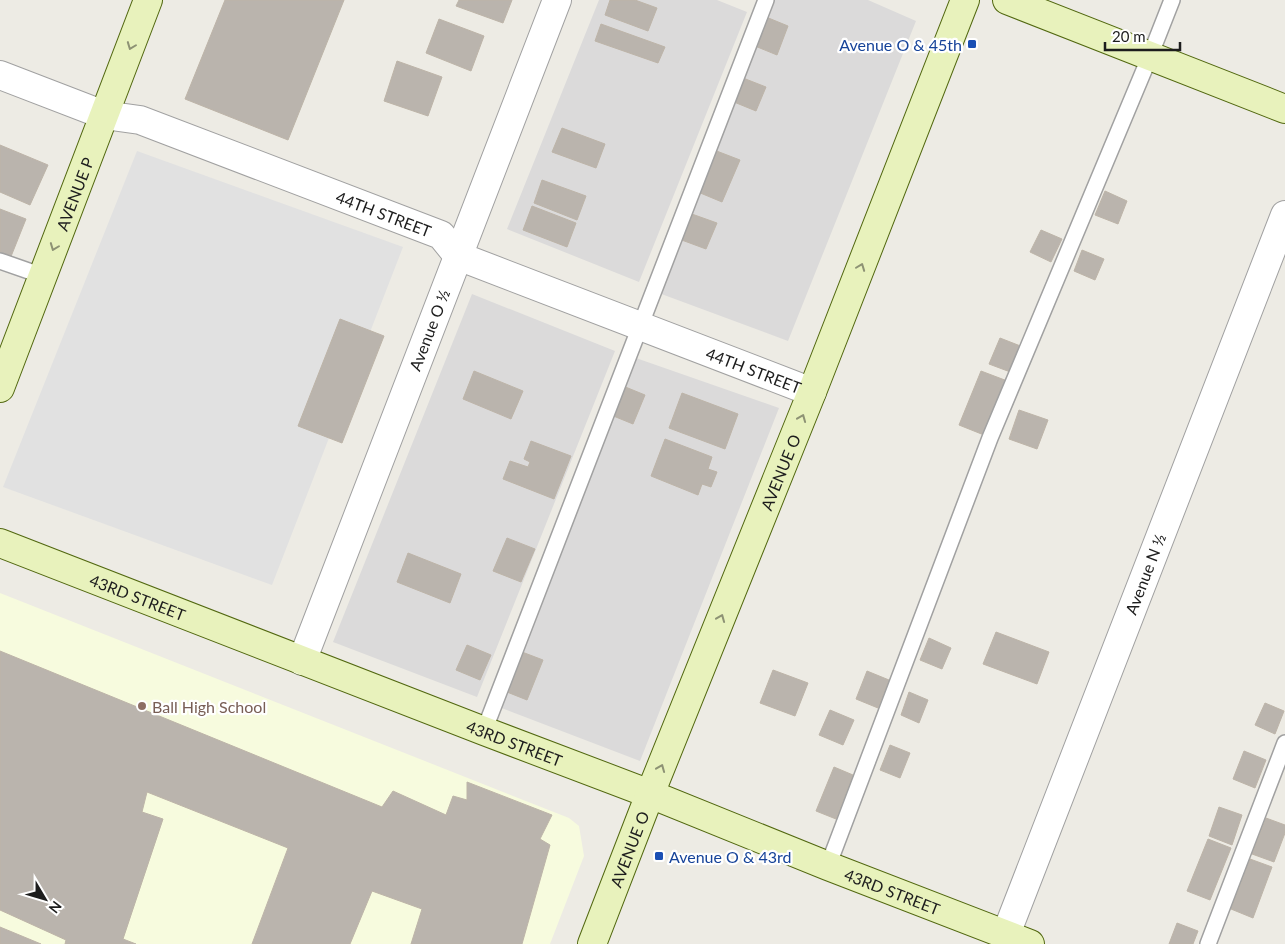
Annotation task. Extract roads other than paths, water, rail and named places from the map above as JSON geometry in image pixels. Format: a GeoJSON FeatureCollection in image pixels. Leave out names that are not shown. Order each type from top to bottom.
{"type":"FeatureCollection","features":[{"type":"Feature","properties":{"kind":"main road","name":"AVENUE P"},"geometry":{"type":"LineString","coordinates":[[0,388],[148,0]]}},
{"type":"Feature","properties":{"kind":"main road","name":"AVENUE O"},"geometry":{"type":"LineString","coordinates":[[592,944],[650,794],[812,392],[965,0]]}},
{"type":"Feature","properties":{"kind":"main road"},"geometry":{"type":"LineString","coordinates":[[1007,0],[1285,108]]}},
{"type":"Feature","properties":{"kind":"main road","name":"43RD STREET"},"geometry":{"type":"LineString","coordinates":[[0,543],[650,794],[828,866],[1018,939]]}},
{"type":"Feature","properties":{"kind":"street","name":"Avenue O ½"},"geometry":{"type":"LineString","coordinates":[[302,661],[557,0]]}},
{"type":"Feature","properties":{"kind":"street","name":"44TH STREET"},"geometry":{"type":"LineString","coordinates":[[0,75],[104,115],[140,120],[441,235],[458,256],[812,392]]}},
{"type":"Feature","properties":{"kind":"street","name":"Avenue N ½"},"geometry":{"type":"LineString","coordinates":[[1018,939],[1285,215]]}},
{"type":"Feature","properties":{"kind":"lane"},"geometry":{"type":"LineString","coordinates":[[484,731],[766,0]]}},
{"type":"Feature","properties":{"kind":"lane"},"geometry":{"type":"LineString","coordinates":[[828,866],[990,438],[1172,0]]}},
{"type":"Feature","properties":{"kind":"lane"},"geometry":{"type":"LineString","coordinates":[[0,261],[43,276]]}},
{"type":"Feature","properties":{"kind":"lane"},"geometry":{"type":"LineString","coordinates":[[1208,944],[1285,743]]}},
{"type":"Feature","properties":{"kind":"place","name":"Avenue O & 45th"},"geometry":{"type":"Point","coordinates":[972,44]}},
{"type":"Feature","properties":{"kind":"place","name":"Ball High School"},"geometry":{"type":"Point","coordinates":[142,706]}},
{"type":"Feature","properties":{"kind":"place","name":"Avenue O & 43rd"},"geometry":{"type":"Point","coordinates":[659,856]}}]}
